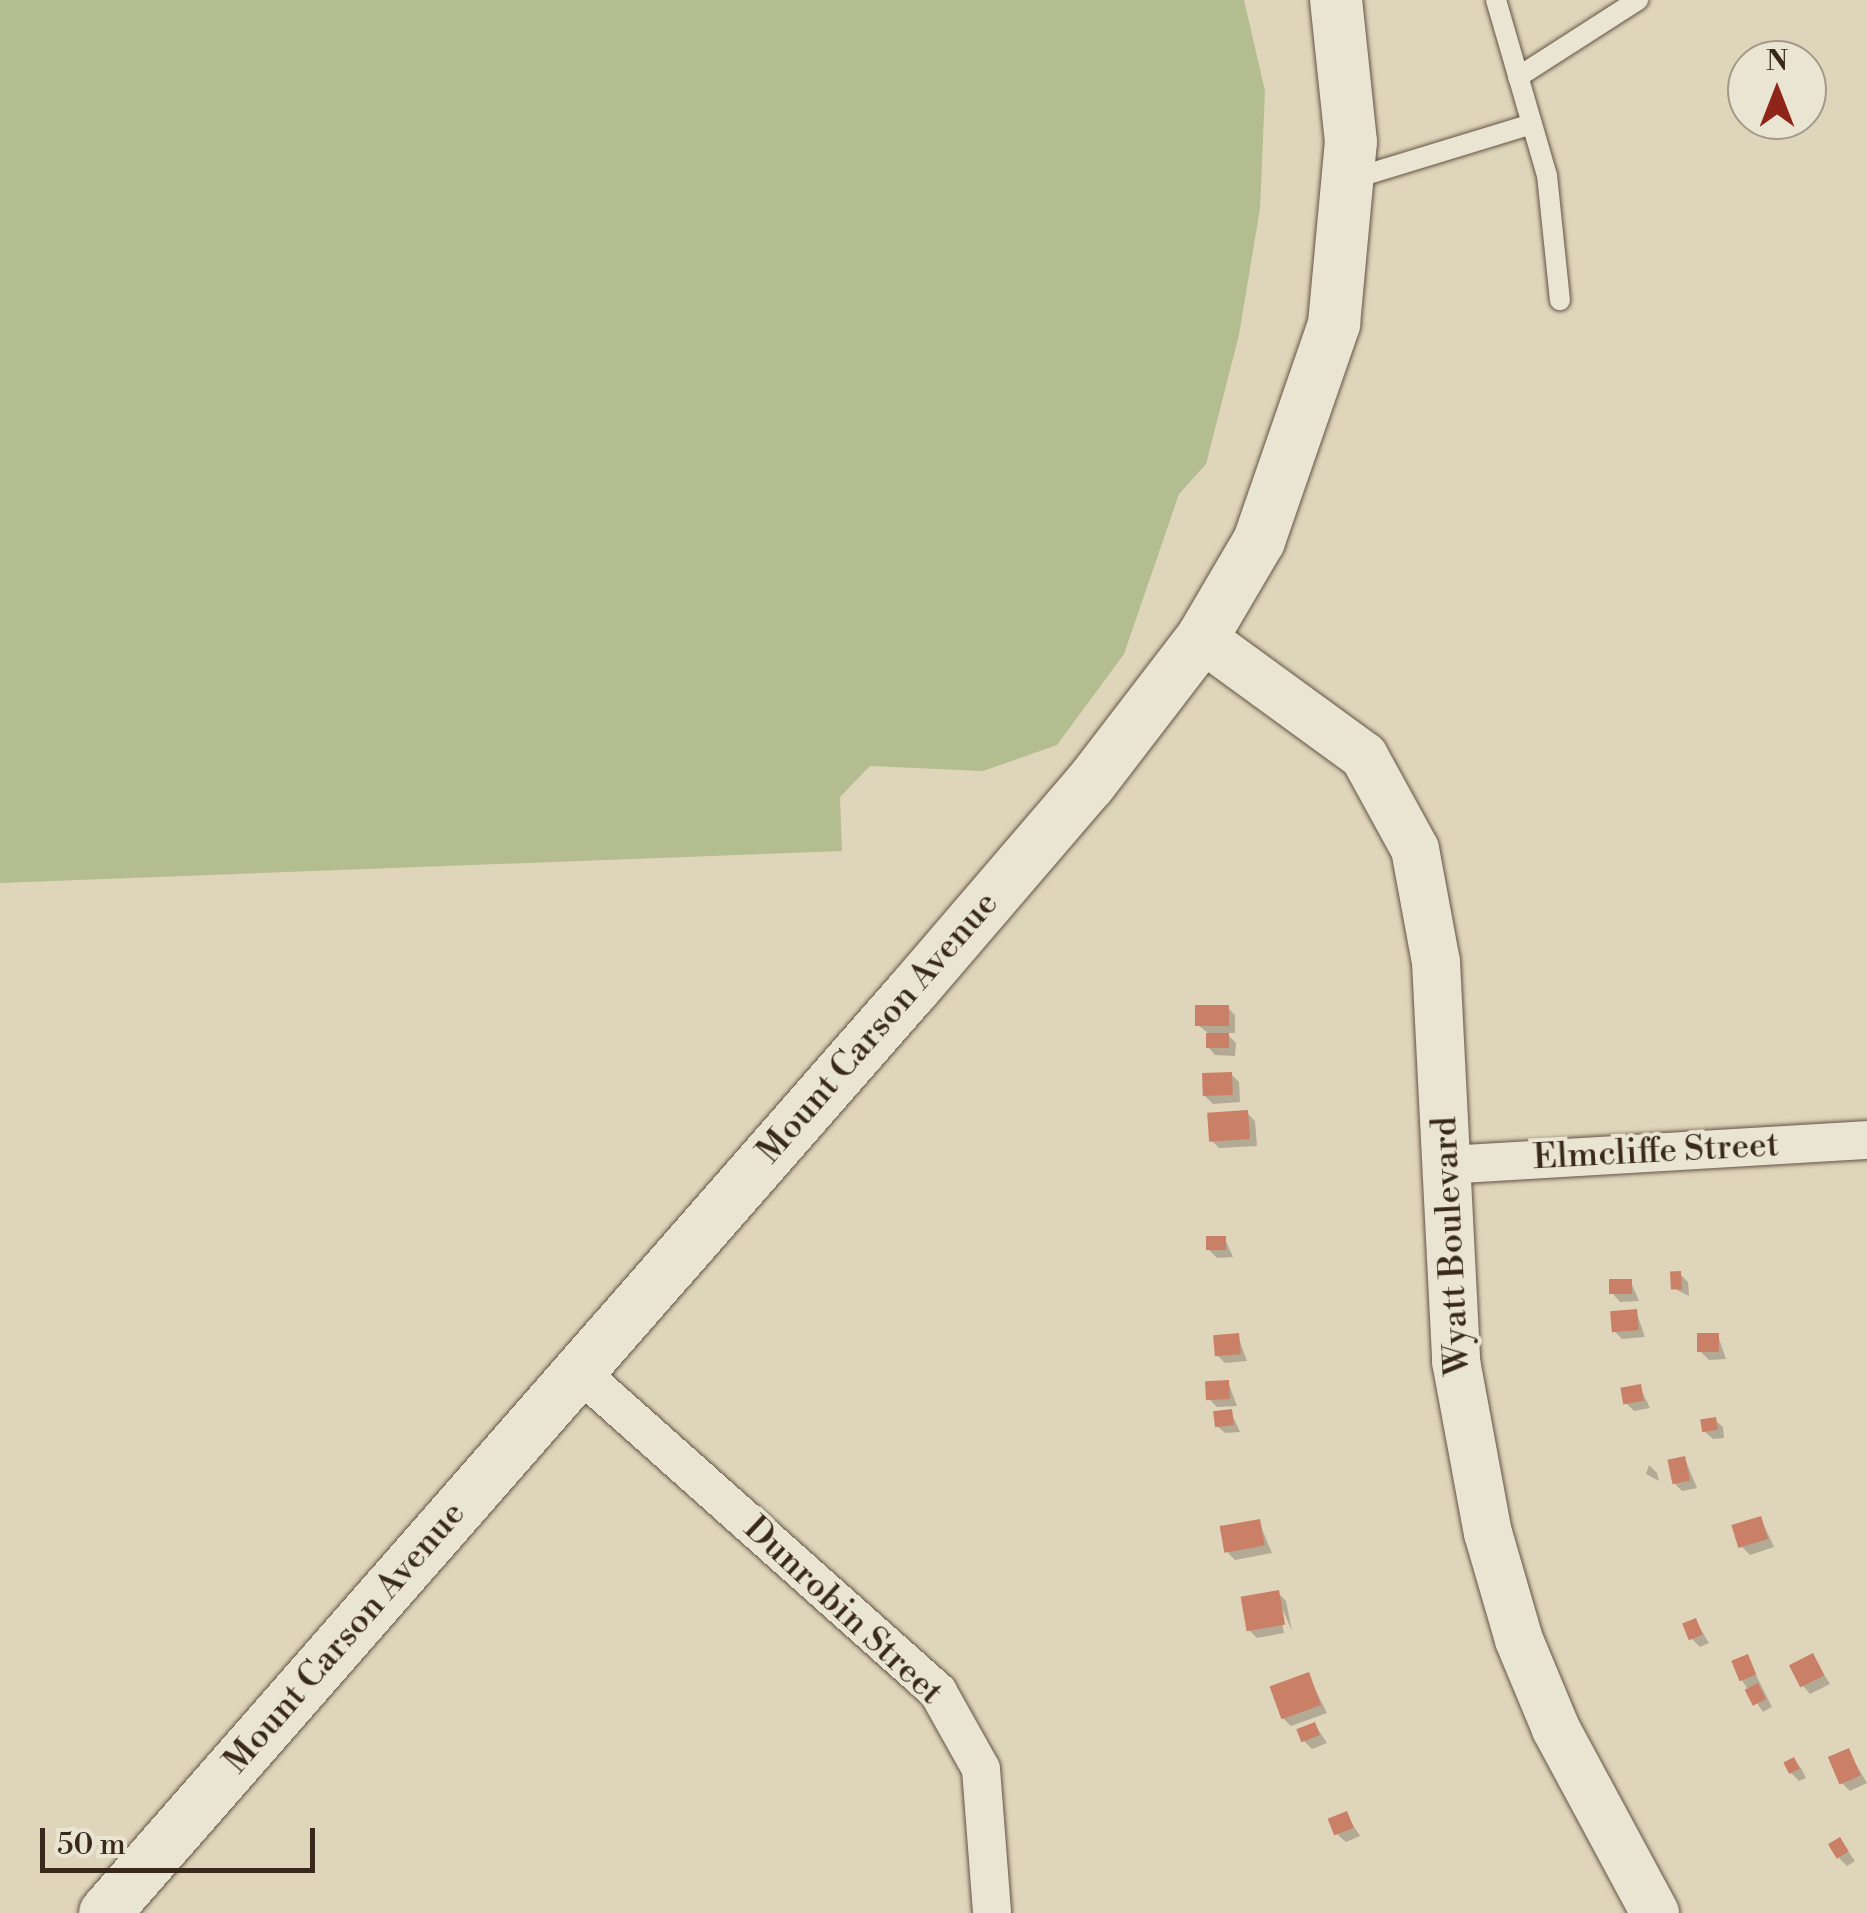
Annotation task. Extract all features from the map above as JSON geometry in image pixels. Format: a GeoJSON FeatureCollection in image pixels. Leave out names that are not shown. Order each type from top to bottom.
{"type":"FeatureCollection","features":[{"type":"Feature","properties":{"kind":"main road","name":"Mount Carson Avenue"},"geometry":{"type":"LineString","coordinates":[[105,1913],[1077,798],[1202,638],[1259,540],[1316,390],[1334,324],[1350,180],[1336,0]]}},
{"type":"Feature","properties":{"kind":"street","name":"Wyatt Boulevard"},"geometry":{"type":"LineString","coordinates":[[1202,638],[1342,736],[1364,756],[1402,814],[1432,924],[1460,1394],[1502,1588],[1556,1729],[1655,1913]]}},
{"type":"Feature","properties":{"kind":"street","name":"Elmcliffe Street"},"geometry":{"type":"LineString","coordinates":[[1446,1164],[1867,1140]]}},
{"type":"Feature","properties":{"kind":"street","name":"Dunrobin Street"},"geometry":{"type":"LineString","coordinates":[[578,1371],[938,1692],[981,1769],[992,1913]]}},
{"type":"Feature","properties":{"kind":"lane"},"geometry":{"type":"LineString","coordinates":[[1496,0],[1547,175],[1560,300]]}},
{"type":"Feature","properties":{"kind":"lane"},"geometry":{"type":"LineString","coordinates":[[1518,78],[1638,0]]}},
{"type":"Feature","properties":{"kind":"lane"},"geometry":{"type":"LineString","coordinates":[[1350,180],[1532,124]]}},
{"type":"Feature","properties":{"kind":"green space"},"geometry":{"type":"Polygon","coordinates":[[[0,0],[1244,0],[1265,91],[1260,209],[1239,335],[1206,464],[1179,494],[1124,654],[1057,745],[983,771],[870,766],[840,797],[842,851],[0,883],[0,0]]]}},
{"type":"Feature","properties":{"kind":"building"},"geometry":{"type":"Polygon","coordinates":[[[1195,1005],[1229,1005],[1229,1026],[1195,1026],[1195,1005]]]}},
{"type":"Feature","properties":{"kind":"building"},"geometry":{"type":"Polygon","coordinates":[[[1206,1033],[1229,1033],[1229,1048],[1206,1048],[1206,1033]]]}},
{"type":"Feature","properties":{"kind":"building"},"geometry":{"type":"Polygon","coordinates":[[[1232,1072],[1233,1095],[1203,1096],[1202,1073],[1232,1072]]]}},
{"type":"Feature","properties":{"kind":"building"},"geometry":{"type":"Polygon","coordinates":[[[1248,1110],[1250,1139],[1209,1142],[1207,1113],[1248,1110]]]}},
{"type":"Feature","properties":{"kind":"building"},"geometry":{"type":"Polygon","coordinates":[[[1206,1236],[1226,1236],[1226,1250],[1206,1250],[1206,1236]]]}},
{"type":"Feature","properties":{"kind":"building"},"geometry":{"type":"Polygon","coordinates":[[[1681,1271],[1682,1289],[1671,1290],[1670,1272],[1681,1271]]]}},
{"type":"Feature","properties":{"kind":"building"},"geometry":{"type":"Polygon","coordinates":[[[1609,1279],[1632,1279],[1632,1294],[1609,1294],[1609,1279]]]}},
{"type":"Feature","properties":{"kind":"building"},"geometry":{"type":"Polygon","coordinates":[[[1637,1309],[1639,1330],[1612,1332],[1610,1311],[1637,1309]]]}},
{"type":"Feature","properties":{"kind":"building"},"geometry":{"type":"Polygon","coordinates":[[[1239,1333],[1241,1354],[1215,1356],[1213,1335],[1239,1333]]]}},
{"type":"Feature","properties":{"kind":"building"},"geometry":{"type":"Polygon","coordinates":[[[1697,1333],[1719,1333],[1719,1352],[1697,1352],[1697,1333]]]}},
{"type":"Feature","properties":{"kind":"building"},"geometry":{"type":"Polygon","coordinates":[[[1229,1380],[1230,1399],[1206,1400],[1205,1381],[1229,1380]]]}},
{"type":"Feature","properties":{"kind":"building"},"geometry":{"type":"Polygon","coordinates":[[[1641,1384],[1644,1401],[1623,1404],[1620,1388],[1641,1384]]]}},
{"type":"Feature","properties":{"kind":"building"},"geometry":{"type":"Polygon","coordinates":[[[1232,1409],[1234,1425],[1215,1427],[1213,1411],[1232,1409]]]}},
{"type":"Feature","properties":{"kind":"building"},"geometry":{"type":"Polygon","coordinates":[[[1716,1417],[1718,1430],[1702,1432],[1700,1420],[1716,1417]]]}},
{"type":"Feature","properties":{"kind":"building"},"geometry":{"type":"Polygon","coordinates":[[[1685,1456],[1690,1480],[1673,1484],[1667,1460],[1685,1456]]]}},
{"type":"Feature","properties":{"kind":"building"},"geometry":{"type":"Polygon","coordinates":[[[1761,1516],[1768,1539],[1738,1548],[1731,1525],[1761,1516]]]}},
{"type":"Feature","properties":{"kind":"building"},"geometry":{"type":"Polygon","coordinates":[[[1260,1519],[1265,1546],[1224,1553],[1220,1526],[1260,1519]]]}},
{"type":"Feature","properties":{"kind":"building"},"geometry":{"type":"Polygon","coordinates":[[[1279,1590],[1285,1624],[1247,1631],[1241,1597],[1279,1590]]]}},
{"type":"Feature","properties":{"kind":"building"},"geometry":{"type":"Polygon","coordinates":[[[1696,1618],[1703,1635],[1689,1640],[1682,1624],[1696,1618]]]}},
{"type":"Feature","properties":{"kind":"building"},"geometry":{"type":"Polygon","coordinates":[[[1813,1653],[1824,1675],[1800,1688],[1789,1665],[1813,1653]]]}},
{"type":"Feature","properties":{"kind":"building"},"geometry":{"type":"Polygon","coordinates":[[[1748,1654],[1756,1674],[1740,1681],[1731,1661],[1748,1654]]]}},
{"type":"Feature","properties":{"kind":"building"},"geometry":{"type":"Polygon","coordinates":[[[1309,1672],[1321,1705],[1282,1719],[1270,1686],[1309,1672]]]}},
{"type":"Feature","properties":{"kind":"building"},"geometry":{"type":"Polygon","coordinates":[[[1758,1683],[1766,1699],[1753,1706],[1745,1690],[1758,1683]]]}},
{"type":"Feature","properties":{"kind":"building"},"geometry":{"type":"Polygon","coordinates":[[[1315,1722],[1320,1735],[1301,1742],[1296,1729],[1315,1722]]]}},
{"type":"Feature","properties":{"kind":"building"},"geometry":{"type":"Polygon","coordinates":[[[1849,1748],[1861,1776],[1840,1785],[1828,1757],[1849,1748]]]}},
{"type":"Feature","properties":{"kind":"building"},"geometry":{"type":"Polygon","coordinates":[[[1794,1757],[1800,1769],[1789,1774],[1783,1762],[1794,1757]]]}},
{"type":"Feature","properties":{"kind":"building"},"geometry":{"type":"Polygon","coordinates":[[[1347,1811],[1354,1828],[1334,1836],[1328,1819],[1347,1811]]]}},
{"type":"Feature","properties":{"kind":"building"},"geometry":{"type":"Polygon","coordinates":[[[1840,1837],[1849,1852],[1837,1859],[1828,1844],[1840,1837]]]}}]}
